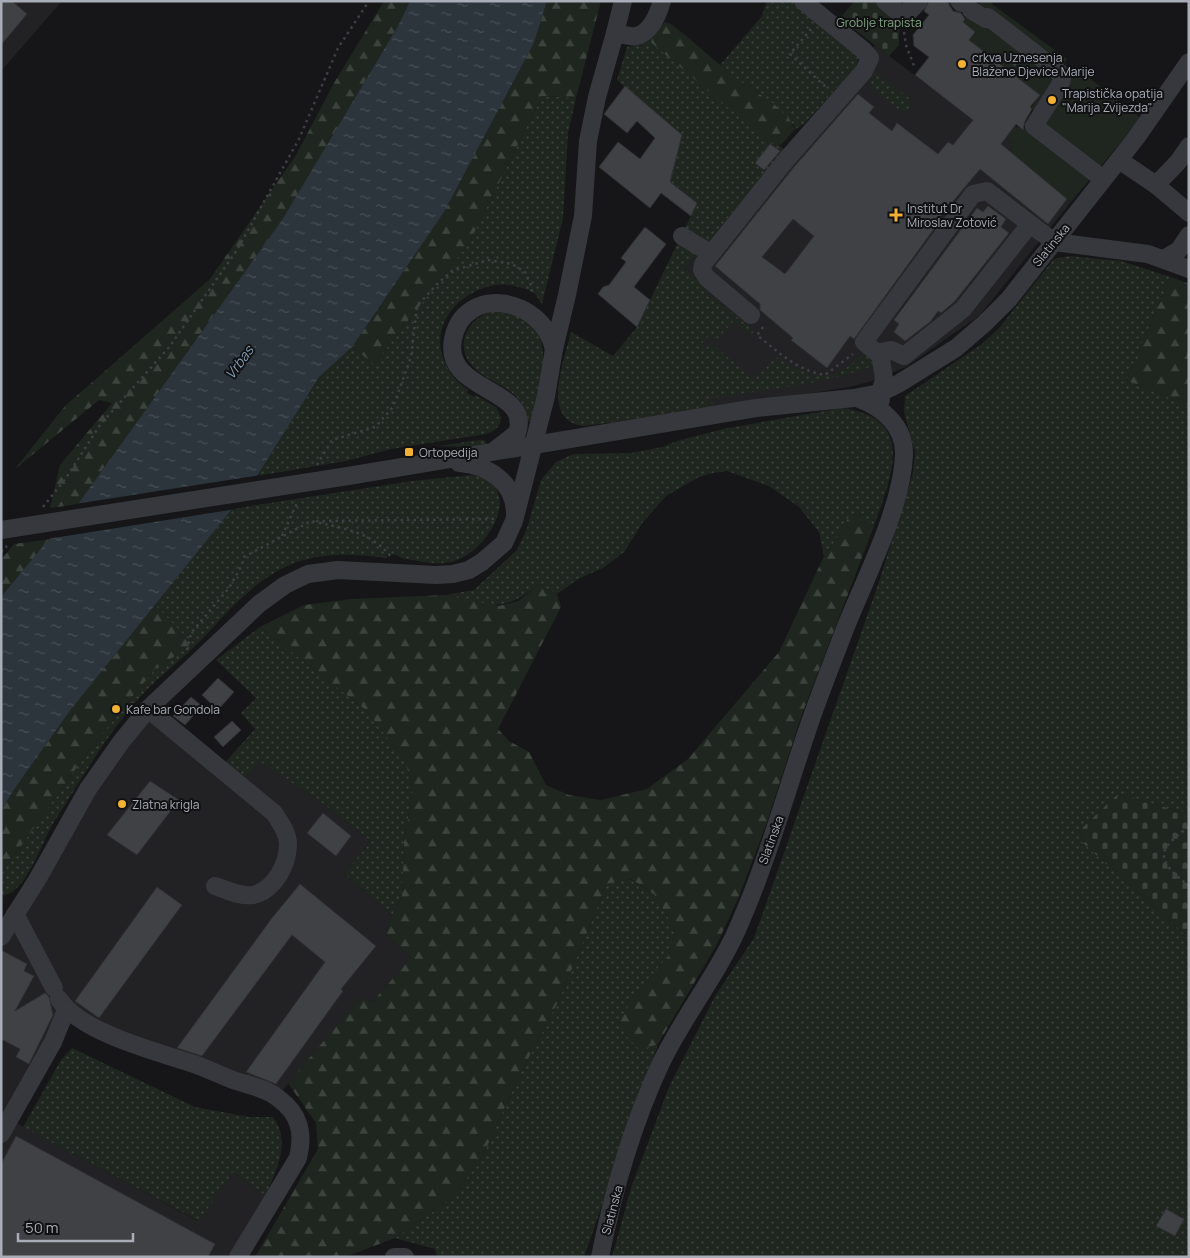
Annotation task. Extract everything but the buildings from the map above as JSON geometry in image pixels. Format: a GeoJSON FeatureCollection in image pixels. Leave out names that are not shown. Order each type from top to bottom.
{"type":"FeatureCollection","features":[{"type":"Feature","properties":{"kind":"street"},"geometry":{"type":"LineString","coordinates":[[1,937],[37,880],[88,789],[148,709],[259,604],[286,585],[308,574],[338,570],[436,575],[468,570],[495,552],[504,542],[507,520],[535,446],[583,216],[588,141],[623,1]]}},
{"type":"Feature","properties":{"kind":"street"},"geometry":{"type":"LineString","coordinates":[[616,33],[635,36],[644,32],[657,17],[662,1]]}},
{"type":"Feature","properties":{"kind":"street"},"geometry":{"type":"LineString","coordinates":[[752,315],[707,278],[702,270],[703,264],[786,160],[864,71],[870,58],[863,50],[803,1]]}},
{"type":"Feature","properties":{"kind":"street"},"geometry":{"type":"LineString","coordinates":[[885,1],[904,17],[907,16],[919,1]]}},
{"type":"Feature","properties":{"kind":"street"},"geometry":{"type":"LineString","coordinates":[[963,5],[986,19],[988,16],[1059,72],[1062,79],[1060,85],[1034,126],[1104,179]]}},
{"type":"Feature","properties":{"kind":"street","name":"Slatinska"},"geometry":{"type":"LineString","coordinates":[[857,398],[880,393],[928,366],[956,348],[986,323],[1009,298],[1119,160],[1189,62]]}},
{"type":"Feature","properties":{"kind":"street"},"geometry":{"type":"LineString","coordinates":[[1156,185],[1183,166],[1189,146]]}},
{"type":"Feature","properties":{"kind":"street"},"geometry":{"type":"LineString","coordinates":[[1119,160],[1156,185],[1181,204],[1189,213]]}},
{"type":"Feature","properties":{"kind":"street"},"geometry":{"type":"LineString","coordinates":[[1030,224],[963,309],[904,356],[891,350],[873,348],[864,342],[973,194],[987,192],[1030,224],[1054,242],[1125,250],[1164,259],[1189,269]]}},
{"type":"Feature","properties":{"kind":"street"},"geometry":{"type":"LineString","coordinates":[[1164,259],[1179,250],[1189,235]]}},
{"type":"Feature","properties":{"kind":"street"},"geometry":{"type":"LineString","coordinates":[[682,236],[710,253]]}},
{"type":"Feature","properties":{"kind":"street"},"geometry":{"type":"LineString","coordinates":[[478,456],[494,450],[510,440],[517,433],[518,420],[509,402],[464,375],[456,363],[453,340],[460,323],[465,317],[480,307],[500,302],[516,305],[528,311],[542,323],[551,338],[554,349]]}},
{"type":"Feature","properties":{"kind":"street"},"geometry":{"type":"LineString","coordinates":[[873,348],[884,379],[880,393]]}},
{"type":"Feature","properties":{"kind":"street","name":"Slatinska"},"geometry":{"type":"LineString","coordinates":[[600,1257],[632,1138],[662,1063],[740,925],[774,833],[807,730],[853,607],[886,528],[901,477],[904,454],[901,438],[887,415],[880,393]]}},
{"type":"Feature","properties":{"kind":"street"},"geometry":{"type":"LineString","coordinates":[[4,538],[348,476],[478,456],[756,408],[857,398]]}},
{"type":"Feature","properties":{"kind":"street","name":"Slatinska"},"geometry":{"type":"LineString","coordinates":[[857,398],[874,404],[887,415]]}},
{"type":"Feature","properties":{"kind":"street"},"geometry":{"type":"LineString","coordinates":[[434,463],[469,464],[497,474],[511,495],[515,507],[507,520]]}},
{"type":"Feature","properties":{"kind":"street"},"geometry":{"type":"LineString","coordinates":[[148,709],[274,813],[284,828],[288,844],[283,869],[270,887],[254,895],[242,895],[215,886]]}},
{"type":"Feature","properties":{"kind":"street"},"geometry":{"type":"LineString","coordinates":[[15,914],[60,999],[117,1038],[197,1065],[277,1096],[289,1108],[300,1125],[302,1141],[298,1158],[238,1257]]}},
{"type":"Feature","properties":{"kind":"street"},"geometry":{"type":"LineString","coordinates":[[1,1134],[53,1042],[60,999]]}},
{"type":"Feature","properties":{"kind":"street"},"geometry":{"type":"LineString","coordinates":[[394,1257],[405,1257]]}},
{"type":"Feature","properties":{"kind":"path"},"geometry":{"type":"LineString","coordinates":[[40,510],[66,478],[100,425],[170,346],[237,250],[299,138],[338,48],[369,1]]}},
{"type":"Feature","properties":{"kind":"path"},"geometry":{"type":"LineString","coordinates":[[907,16],[904,34],[914,66]]}},
{"type":"Feature","properties":{"kind":"path"},"geometry":{"type":"LineString","coordinates":[[822,17],[790,54],[839,100]]}},
{"type":"Feature","properties":{"kind":"path"},"geometry":{"type":"LineString","coordinates":[[1010,71],[1013,67]]}},
{"type":"Feature","properties":{"kind":"path"},"geometry":{"type":"LineString","coordinates":[[314,469],[332,440],[358,434],[375,427],[392,407],[411,357],[417,306],[452,271],[488,260],[512,264],[525,272],[532,288],[531,299]]}},
{"type":"Feature","properties":{"kind":"path"},"geometry":{"type":"LineString","coordinates":[[752,315],[764,327],[758,335],[783,356],[809,372],[825,375],[873,348]]}},
{"type":"Feature","properties":{"kind":"path"},"geometry":{"type":"LineString","coordinates":[[282,536],[300,496]]}},
{"type":"Feature","properties":{"kind":"path"},"geometry":{"type":"LineString","coordinates":[[186,658],[191,634],[229,588],[242,565],[244,557],[311,521],[507,520]]}},
{"type":"Feature","properties":{"kind":"path"},"geometry":{"type":"LineString","coordinates":[[311,521],[362,533],[385,549],[394,561]]}},
{"type":"Feature","properties":{"kind":"path"},"geometry":{"type":"LineString","coordinates":[[1,552],[4,538]]}},
{"type":"Feature","properties":{"kind":"path"},"geometry":{"type":"LineString","coordinates":[[1189,826],[1169,841],[1164,860],[1173,874],[1189,886]]}},
{"type":"Feature","properties":{"kind":"shaded area"},"geometry":{"type":"Polygon","coordinates":[[[1,1],[62,1],[1,71],[1,1]]]}},
{"type":"Feature","properties":{"kind":"shaded area","name":"Institut Dr Miroslav Zotović"},"geometry":{"type":"Polygon","coordinates":[[[875,45],[931,88],[933,87],[1005,135],[1012,141],[1011,153],[1071,202],[980,315],[906,367],[869,382],[849,387],[719,409],[632,335],[687,266],[875,45]]]}},
{"type":"Feature","properties":{"kind":"shaded area"},"geometry":{"type":"Polygon","coordinates":[[[148,709],[238,784],[261,761],[322,803],[371,841],[344,874],[392,915],[385,934],[411,958],[372,1002],[361,997],[277,1097],[66,1010],[9,1119],[198,1221],[233,1172],[273,1201],[238,1257],[1,1257],[1,936],[148,709]]]}},
{"type":"Feature","properties":{"kind":"green space"},"geometry":{"type":"Polygon","coordinates":[[[384,1],[410,1],[398,26],[282,220],[78,504],[50,508],[60,465],[112,403],[99,400],[15,469],[65,406],[210,279],[296,155],[334,83],[384,1]]]}},
{"type":"Feature","properties":{"kind":"green space"},"geometry":{"type":"Polygon","coordinates":[[[547,1],[601,1],[576,98],[542,96],[469,243],[374,364],[352,347],[444,212],[534,43],[547,1]]]}},
{"type":"Feature","properties":{"kind":"green space"},"geometry":{"type":"Polygon","coordinates":[[[767,1],[795,1],[859,57],[856,67],[804,124],[794,130],[794,125],[759,93],[737,80],[720,65],[762,16],[767,1]]]}},
{"type":"Feature","properties":{"kind":"green space","name":"Groblje trapista"},"geometry":{"type":"Polygon","coordinates":[[[855,1],[913,1],[899,21],[899,45],[889,56],[840,18],[855,1]]]}},
{"type":"Feature","properties":{"kind":"green space"},"geometry":{"type":"Polygon","coordinates":[[[982,1],[993,1],[992,4],[1067,59],[1063,66],[1074,74],[1078,69],[1141,118],[1071,202],[1011,153],[1012,141],[1006,137],[1014,126],[1023,129],[1036,113],[1031,108],[1040,95],[969,40],[975,32],[963,22],[971,10],[982,1]]]}},
{"type":"Feature","properties":{"kind":"green space"},"geometry":{"type":"Polygon","coordinates":[[[665,22],[671,24],[728,72],[766,98],[785,114],[794,130],[781,145],[769,142],[654,45],[649,38],[665,22]]]}},
{"type":"Feature","properties":{"kind":"green space"},"geometry":{"type":"Polygon","coordinates":[[[649,38],[785,150],[684,270],[711,289],[709,294],[754,331],[751,335],[734,321],[716,340],[710,335],[701,344],[706,348],[711,343],[754,380],[776,357],[801,371],[821,376],[841,371],[864,353],[875,365],[834,378],[708,399],[719,409],[584,426],[570,422],[562,413],[558,387],[571,332],[613,356],[637,327],[697,203],[670,182],[682,135],[617,80],[627,47],[649,38]]]}},
{"type":"Feature","properties":{"kind":"green space"},"geometry":{"type":"Polygon","coordinates":[[[875,72],[909,98],[911,103],[908,110],[900,111],[870,85],[868,79],[875,72]]]}},
{"type":"Feature","properties":{"kind":"green space"},"geometry":{"type":"Polygon","coordinates":[[[542,96],[576,98],[568,133],[563,218],[542,304],[533,292],[524,288],[504,285],[486,287],[465,298],[453,309],[445,321],[441,335],[441,350],[446,364],[455,378],[468,390],[467,393],[474,397],[475,395],[496,407],[501,417],[499,426],[486,434],[391,449],[346,461],[257,476],[319,377],[352,347],[374,364],[469,243],[542,96]]]}},
{"type":"Feature","properties":{"kind":"green space"},"geometry":{"type":"Polygon","coordinates":[[[1069,256],[1121,261],[1171,277],[1126,380],[1189,406],[1189,814],[1118,794],[1079,831],[1083,843],[1189,938],[1189,1257],[612,1257],[631,1188],[669,1087],[715,996],[754,938],[880,579],[913,473],[915,452],[904,412],[905,396],[982,344],[1000,327],[1054,259],[1069,256]]]}},
{"type":"Feature","properties":{"kind":"green space"},"geometry":{"type":"Polygon","coordinates":[[[1171,277],[1189,284],[1189,406],[1126,380],[1171,277]]]}},
{"type":"Feature","properties":{"kind":"green space"},"geometry":{"type":"Polygon","coordinates":[[[490,312],[508,313],[531,324],[538,334],[542,345],[542,372],[530,422],[519,400],[504,387],[477,371],[466,356],[464,340],[466,333],[476,320],[490,312]]]}},
{"type":"Feature","properties":{"kind":"green space"},"geometry":{"type":"Polygon","coordinates":[[[842,408],[866,414],[881,424],[890,437],[893,452],[891,470],[874,526],[861,513],[848,518],[840,534],[824,556],[819,532],[799,507],[769,486],[727,471],[699,477],[666,496],[643,522],[624,552],[603,568],[578,579],[557,594],[539,585],[514,601],[494,605],[445,595],[474,590],[517,550],[527,528],[541,480],[556,462],[573,454],[631,453],[662,447],[677,441],[723,429],[842,408]]]}},
{"type":"Feature","properties":{"kind":"green space"},"geometry":{"type":"Polygon","coordinates":[[[484,440],[487,444],[474,447],[438,446],[484,440]]]}},
{"type":"Feature","properties":{"kind":"green space"},"geometry":{"type":"Polygon","coordinates":[[[472,475],[488,481],[497,491],[500,504],[497,518],[489,533],[478,546],[465,556],[445,563],[426,562],[386,554],[387,558],[331,555],[308,559],[282,568],[244,595],[194,647],[147,689],[128,711],[116,726],[54,822],[26,877],[18,887],[10,893],[1,896],[1,874],[89,750],[155,669],[192,644],[155,605],[232,509],[412,481],[472,475]]]}},
{"type":"Feature","properties":{"kind":"green space"},"geometry":{"type":"Polygon","coordinates":[[[861,513],[874,526],[801,717],[766,825],[738,899],[716,946],[658,1044],[640,1050],[626,1036],[618,1022],[637,993],[669,955],[675,929],[654,894],[631,879],[607,884],[559,1000],[519,1076],[484,1153],[454,1197],[395,1238],[345,1257],[255,1257],[318,1149],[316,1123],[288,1083],[361,997],[372,1002],[411,958],[385,934],[392,915],[402,897],[404,842],[413,790],[405,760],[366,710],[260,627],[304,605],[352,599],[445,595],[499,606],[518,601],[539,585],[557,594],[561,607],[498,729],[509,741],[529,752],[546,785],[569,795],[601,800],[647,789],[688,759],[779,652],[824,556],[840,534],[848,518],[861,513]]]}},
{"type":"Feature","properties":{"kind":"green space"},"geometry":{"type":"Polygon","coordinates":[[[51,539],[1,597],[1,560],[14,544],[51,539]]]}},
{"type":"Feature","properties":{"kind":"green space"},"geometry":{"type":"Polygon","coordinates":[[[155,605],[193,644],[155,669],[89,750],[1,874],[1,811],[69,712],[155,605]]]}},
{"type":"Feature","properties":{"kind":"green space"},"geometry":{"type":"Polygon","coordinates":[[[260,627],[366,710],[405,760],[413,790],[404,842],[402,897],[392,915],[344,874],[371,841],[322,803],[261,762],[242,780],[223,765],[255,729],[241,713],[256,698],[216,660],[260,627]]]}},
{"type":"Feature","properties":{"kind":"green space"},"geometry":{"type":"Polygon","coordinates":[[[1118,794],[1189,814],[1189,938],[1083,843],[1079,831],[1118,794]]]}},
{"type":"Feature","properties":{"kind":"green space"},"geometry":{"type":"Polygon","coordinates":[[[630,879],[654,894],[675,929],[669,955],[637,993],[639,1049],[658,1044],[584,1257],[437,1257],[435,1249],[395,1238],[454,1197],[484,1153],[519,1076],[559,1000],[607,884],[630,879]]]}},
{"type":"Feature","properties":{"kind":"green space"},"geometry":{"type":"Polygon","coordinates":[[[72,1048],[195,1107],[249,1117],[273,1117],[279,1127],[282,1146],[278,1166],[266,1196],[233,1172],[199,1221],[23,1127],[61,1060],[72,1048]]]}},
{"type":"Feature","properties":{"kind":"water","name":"Vrbas"},"geometry":{"type":"Polygon","coordinates":[[[410,1],[547,1],[534,43],[444,212],[352,347],[319,377],[257,476],[69,712],[1,811],[1,597],[78,504],[282,220],[398,26],[410,1]]]}},
{"type":"Feature","properties":{"kind":"pier"},"geometry":{"type":"Polygon","coordinates":[[[260,475],[236,509],[47,539],[75,504],[260,475]]]}},
{"type":"Feature","properties":{"kind":"place","name":"crkva Uznesenja Blažene Djevice Marije"},"geometry":{"type":"Point","coordinates":[962,64]}},
{"type":"Feature","properties":{"kind":"place","name":"Trapistička opatija \"Marija Zvijezda\""},"geometry":{"type":"Point","coordinates":[1052,100]}},
{"type":"Feature","properties":{"kind":"place","name":"Institut Dr Miroslav Zotović"},"geometry":{"type":"Point","coordinates":[896,215]}},
{"type":"Feature","properties":{"kind":"place","name":"Ortopedija"},"geometry":{"type":"Point","coordinates":[409,452]}},
{"type":"Feature","properties":{"kind":"place","name":"Kafe bar Gondola"},"geometry":{"type":"Point","coordinates":[116,709]}},
{"type":"Feature","properties":{"kind":"place","name":"Zlatna krigla"},"geometry":{"type":"Point","coordinates":[122,804]}}]}
